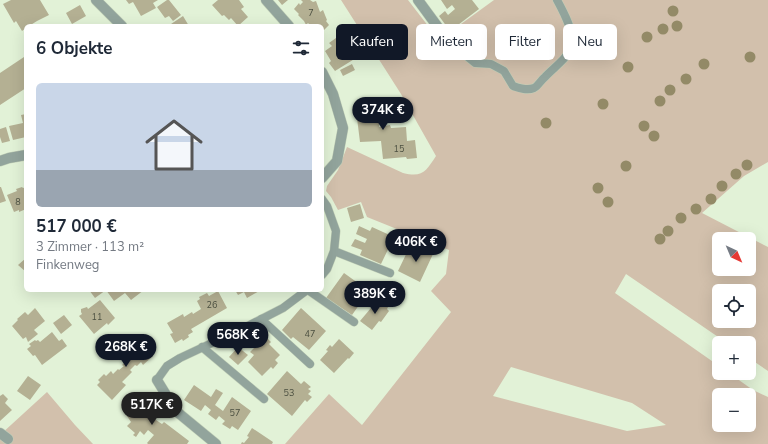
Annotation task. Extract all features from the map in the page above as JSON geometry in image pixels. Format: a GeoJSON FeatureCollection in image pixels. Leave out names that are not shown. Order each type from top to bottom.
{"type":"FeatureCollection","features":[{"type":"Feature","properties":{"kind":"street"},"geometry":{"type":"LineString","coordinates":[[96,0],[120,24]]}},
{"type":"Feature","properties":{"kind":"street"},"geometry":{"type":"LineString","coordinates":[[266,0],[287,24]]}},
{"type":"Feature","properties":{"kind":"street"},"geometry":{"type":"LineString","coordinates":[[418,0],[436,24]]}},
{"type":"Feature","properties":{"kind":"street"},"geometry":{"type":"LineString","coordinates":[[324,76],[333,94],[343,128],[337,161],[324,176]]}},
{"type":"Feature","properties":{"kind":"street"},"geometry":{"type":"LineString","coordinates":[[0,161],[24,155]]}},
{"type":"Feature","properties":{"kind":"street"},"geometry":{"type":"LineString","coordinates":[[157,380],[176,411],[216,444]]}},
{"type":"Feature","properties":{"kind":"street"},"geometry":{"type":"LineString","coordinates":[[0,433],[8,440]]}},
{"type":"Feature","properties":{"kind":"lane"},"geometry":{"type":"LineString","coordinates":[[472,60],[475,62],[491,64],[504,71],[512,86],[523,89],[534,88],[561,62],[569,52],[572,43],[570,29],[557,0]]}},
{"type":"Feature","properties":{"kind":"lane"},"geometry":{"type":"LineString","coordinates":[[324,201],[328,206],[336,231],[334,251],[327,270],[324,273]]}},
{"type":"Feature","properties":{"kind":"lane"},"geometry":{"type":"LineString","coordinates":[[334,251],[390,273]]}},
{"type":"Feature","properties":{"kind":"lane"},"geometry":{"type":"LineString","coordinates":[[157,380],[167,366],[180,358],[261,320],[283,308],[304,292]]}},
{"type":"Feature","properties":{"kind":"lane"},"geometry":{"type":"LineString","coordinates":[[310,292],[354,322]]}},
{"type":"Feature","properties":{"kind":"lane"},"geometry":{"type":"LineString","coordinates":[[261,320],[310,364]]}},
{"type":"Feature","properties":{"kind":"lane"},"geometry":{"type":"LineString","coordinates":[[202,347],[264,399]]}},
{"type":"Feature","properties":{"kind":"shaded area"},"geometry":{"type":"Polygon","coordinates":[[[341,0],[408,0],[427,24],[416,24],[416,60],[487,60],[487,24],[461,24],[494,0],[768,0],[768,162],[744,176],[702,213],[739,232],[712,232],[712,276],[756,276],[756,241],[768,247],[768,371],[756,363],[756,336],[717,336],[626,274],[615,293],[712,361],[712,380],[739,380],[750,388],[712,388],[712,432],[756,432],[756,391],[768,397],[768,444],[285,444],[329,394],[362,425],[451,312],[431,291],[446,274],[449,250],[367,217],[361,202],[338,210],[326,191],[327,186],[338,170],[347,147],[403,173],[415,175],[423,172],[436,156],[401,94],[379,60],[408,60],[408,24],[356,24],[341,0]],[[511,367],[493,396],[627,431],[666,425],[632,403],[511,367]]]}},
{"type":"Feature","properties":{"kind":"shaded area"},"geometry":{"type":"Polygon","coordinates":[[[47,392],[93,444],[0,444],[0,435],[47,392]]]}},
{"type":"Feature","properties":{"kind":"building"},"geometry":{"type":"Polygon","coordinates":[[[11,0],[40,0],[49,15],[32,24],[24,24],[24,30],[22,31],[16,21],[14,23],[3,4],[11,0]]]}},
{"type":"Feature","properties":{"kind":"building"},"geometry":{"type":"Polygon","coordinates":[[[126,0],[158,0],[153,3],[156,8],[141,16],[133,2],[129,4],[126,0]]]}},
{"type":"Feature","properties":{"kind":"building"},"geometry":{"type":"Polygon","coordinates":[[[169,0],[181,15],[173,21],[169,16],[165,18],[157,7],[169,0]]]}},
{"type":"Feature","properties":{"kind":"building"},"geometry":{"type":"Polygon","coordinates":[[[218,0],[239,0],[244,7],[241,9],[248,17],[240,24],[236,24],[231,18],[229,20],[224,15],[222,16],[212,5],[218,0]]]}},
{"type":"Feature","properties":{"kind":"building"},"geometry":{"type":"Polygon","coordinates":[[[278,0],[288,0],[282,5],[278,0]]]}},
{"type":"Feature","properties":{"kind":"building"},"geometry":{"type":"Polygon","coordinates":[[[301,0],[316,1],[320,12],[323,10],[327,20],[326,21],[329,25],[324,30],[324,24],[306,24],[298,15],[299,14],[294,9],[299,3],[300,5],[303,2],[301,0]]]}},
{"type":"Feature","properties":{"kind":"building"},"geometry":{"type":"Polygon","coordinates":[[[441,0],[472,0],[479,9],[459,24],[445,24],[439,16],[445,11],[448,15],[455,9],[452,5],[447,9],[441,0]]]}},
{"type":"Feature","properties":{"kind":"building"},"geometry":{"type":"Polygon","coordinates":[[[80,5],[86,16],[72,24],[66,13],[80,5]]]}},
{"type":"Feature","properties":{"kind":"building"},"geometry":{"type":"Polygon","coordinates":[[[183,16],[188,24],[171,24],[183,16]]]}},
{"type":"Feature","properties":{"kind":"building"},"geometry":{"type":"Polygon","coordinates":[[[336,38],[336,60],[353,60],[335,71],[329,63],[331,61],[325,51],[332,46],[329,43],[336,38]]]}},
{"type":"Feature","properties":{"kind":"building"},"geometry":{"type":"Polygon","coordinates":[[[24,57],[24,89],[0,105],[0,73],[24,57]]]}},
{"type":"Feature","properties":{"kind":"building"},"geometry":{"type":"Polygon","coordinates":[[[352,64],[355,70],[343,76],[340,70],[352,64]]]}},
{"type":"Feature","properties":{"kind":"building"},"geometry":{"type":"Polygon","coordinates":[[[383,98],[386,119],[380,119],[379,127],[390,125],[391,128],[406,127],[407,141],[415,140],[417,158],[407,159],[406,157],[383,159],[381,141],[360,142],[355,102],[383,98]]]}},
{"type":"Feature","properties":{"kind":"building"},"geometry":{"type":"Polygon","coordinates":[[[24,114],[24,137],[13,140],[9,126],[23,123],[21,115],[24,114]]]}},
{"type":"Feature","properties":{"kind":"building"},"geometry":{"type":"Polygon","coordinates":[[[6,127],[10,141],[2,143],[0,129],[6,127]]]}},
{"type":"Feature","properties":{"kind":"building"},"geometry":{"type":"Polygon","coordinates":[[[0,187],[6,201],[0,203],[0,187]]]}},
{"type":"Feature","properties":{"kind":"building"},"geometry":{"type":"Polygon","coordinates":[[[24,188],[24,210],[19,212],[19,210],[14,212],[7,195],[17,191],[16,189],[24,188]]]}},
{"type":"Feature","properties":{"kind":"building"},"geometry":{"type":"Polygon","coordinates":[[[360,204],[364,218],[351,222],[347,208],[360,204]]]}},
{"type":"Feature","properties":{"kind":"building"},"geometry":{"type":"Polygon","coordinates":[[[359,226],[370,231],[372,227],[394,237],[381,264],[360,255],[362,250],[351,246],[355,239],[365,243],[367,239],[356,234],[359,226]]]}},
{"type":"Feature","properties":{"kind":"building"},"geometry":{"type":"Polygon","coordinates":[[[411,244],[433,254],[420,282],[398,271],[411,244]]]}},
{"type":"Feature","properties":{"kind":"building"},"geometry":{"type":"Polygon","coordinates":[[[24,260],[24,270],[18,265],[24,260]]]}},
{"type":"Feature","properties":{"kind":"building"},"geometry":{"type":"Polygon","coordinates":[[[344,273],[369,291],[352,315],[326,298],[344,273]]]}},
{"type":"Feature","properties":{"kind":"building"},"geometry":{"type":"Polygon","coordinates":[[[90,292],[103,292],[95,298],[90,292]]]}},
{"type":"Feature","properties":{"kind":"building"},"geometry":{"type":"Polygon","coordinates":[[[107,292],[141,292],[131,300],[125,293],[114,301],[107,292]]]}},
{"type":"Feature","properties":{"kind":"building"},"geometry":{"type":"Polygon","coordinates":[[[219,292],[227,308],[191,329],[193,332],[188,335],[189,337],[183,341],[182,339],[175,343],[170,334],[173,333],[167,323],[183,314],[184,317],[201,309],[197,301],[200,299],[199,297],[207,293],[209,296],[219,292]]]}},
{"type":"Feature","properties":{"kind":"building"},"geometry":{"type":"Polygon","coordinates":[[[236,292],[244,292],[238,295],[236,292]]]}},
{"type":"Feature","properties":{"kind":"building"},"geometry":{"type":"Polygon","coordinates":[[[244,292],[258,292],[247,298],[244,292]]]}},
{"type":"Feature","properties":{"kind":"building"},"geometry":{"type":"Polygon","coordinates":[[[100,300],[115,318],[108,325],[107,323],[94,334],[79,316],[82,314],[81,309],[87,307],[88,309],[100,300]]]}},
{"type":"Feature","properties":{"kind":"building"},"geometry":{"type":"Polygon","coordinates":[[[378,301],[380,303],[382,301],[388,307],[387,309],[389,311],[381,322],[379,321],[372,330],[360,321],[378,301]]]}},
{"type":"Feature","properties":{"kind":"building"},"geometry":{"type":"Polygon","coordinates":[[[35,308],[45,321],[34,330],[38,334],[28,342],[26,337],[23,339],[12,326],[25,312],[28,315],[35,308]]]}},
{"type":"Feature","properties":{"kind":"building"},"geometry":{"type":"Polygon","coordinates":[[[301,308],[326,331],[309,350],[293,337],[291,339],[282,330],[301,308]]]}},
{"type":"Feature","properties":{"kind":"building"},"geometry":{"type":"Polygon","coordinates":[[[64,315],[72,325],[61,334],[53,323],[64,315]]]}},
{"type":"Feature","properties":{"kind":"building"},"geometry":{"type":"Polygon","coordinates":[[[52,332],[59,341],[62,339],[67,346],[42,365],[35,355],[33,356],[27,349],[31,346],[29,344],[35,340],[40,342],[52,332]]]}},
{"type":"Feature","properties":{"kind":"building"},"geometry":{"type":"Polygon","coordinates":[[[262,333],[271,342],[269,344],[280,355],[275,360],[278,363],[273,369],[271,367],[262,376],[248,362],[254,355],[250,352],[259,343],[255,340],[262,333]]]}},
{"type":"Feature","properties":{"kind":"building"},"geometry":{"type":"Polygon","coordinates":[[[145,337],[156,350],[152,354],[153,356],[143,365],[141,362],[130,370],[132,372],[122,382],[126,385],[112,400],[97,385],[100,382],[98,380],[104,374],[106,376],[111,371],[113,374],[124,366],[122,365],[130,358],[126,354],[132,348],[131,347],[139,339],[141,341],[145,337]]]}},
{"type":"Feature","properties":{"kind":"building"},"geometry":{"type":"Polygon","coordinates":[[[339,339],[354,353],[334,373],[320,360],[328,351],[326,350],[330,345],[332,347],[339,339]]]}},
{"type":"Feature","properties":{"kind":"building"},"geometry":{"type":"Polygon","coordinates":[[[238,347],[248,355],[238,365],[229,357],[238,347]]]}},
{"type":"Feature","properties":{"kind":"building"},"geometry":{"type":"Polygon","coordinates":[[[287,371],[301,384],[304,381],[311,387],[308,389],[311,391],[308,394],[312,397],[307,402],[305,400],[292,416],[267,394],[287,371]]]}},
{"type":"Feature","properties":{"kind":"building"},"geometry":{"type":"Polygon","coordinates":[[[28,376],[41,385],[30,400],[17,391],[28,376]]]}},
{"type":"Feature","properties":{"kind":"building"},"geometry":{"type":"Polygon","coordinates":[[[194,385],[211,397],[216,389],[223,393],[215,405],[223,411],[232,397],[251,411],[238,430],[232,426],[230,429],[222,424],[225,421],[219,416],[216,420],[208,414],[211,410],[205,405],[201,411],[184,400],[194,385]]]}},
{"type":"Feature","properties":{"kind":"building"},"geometry":{"type":"Polygon","coordinates":[[[3,394],[8,399],[5,403],[12,410],[0,421],[0,396],[3,394]]]}},
{"type":"Feature","properties":{"kind":"building"},"geometry":{"type":"Polygon","coordinates":[[[135,395],[140,400],[138,402],[156,420],[162,424],[164,422],[189,441],[187,444],[148,444],[147,443],[154,435],[148,430],[144,435],[140,431],[136,437],[133,435],[135,433],[127,426],[131,422],[127,416],[133,410],[127,403],[135,395]]]}},
{"type":"Feature","properties":{"kind":"building"},"geometry":{"type":"Polygon","coordinates":[[[252,428],[273,442],[272,444],[241,444],[242,442],[244,443],[249,437],[247,436],[252,428]]]}}]}
